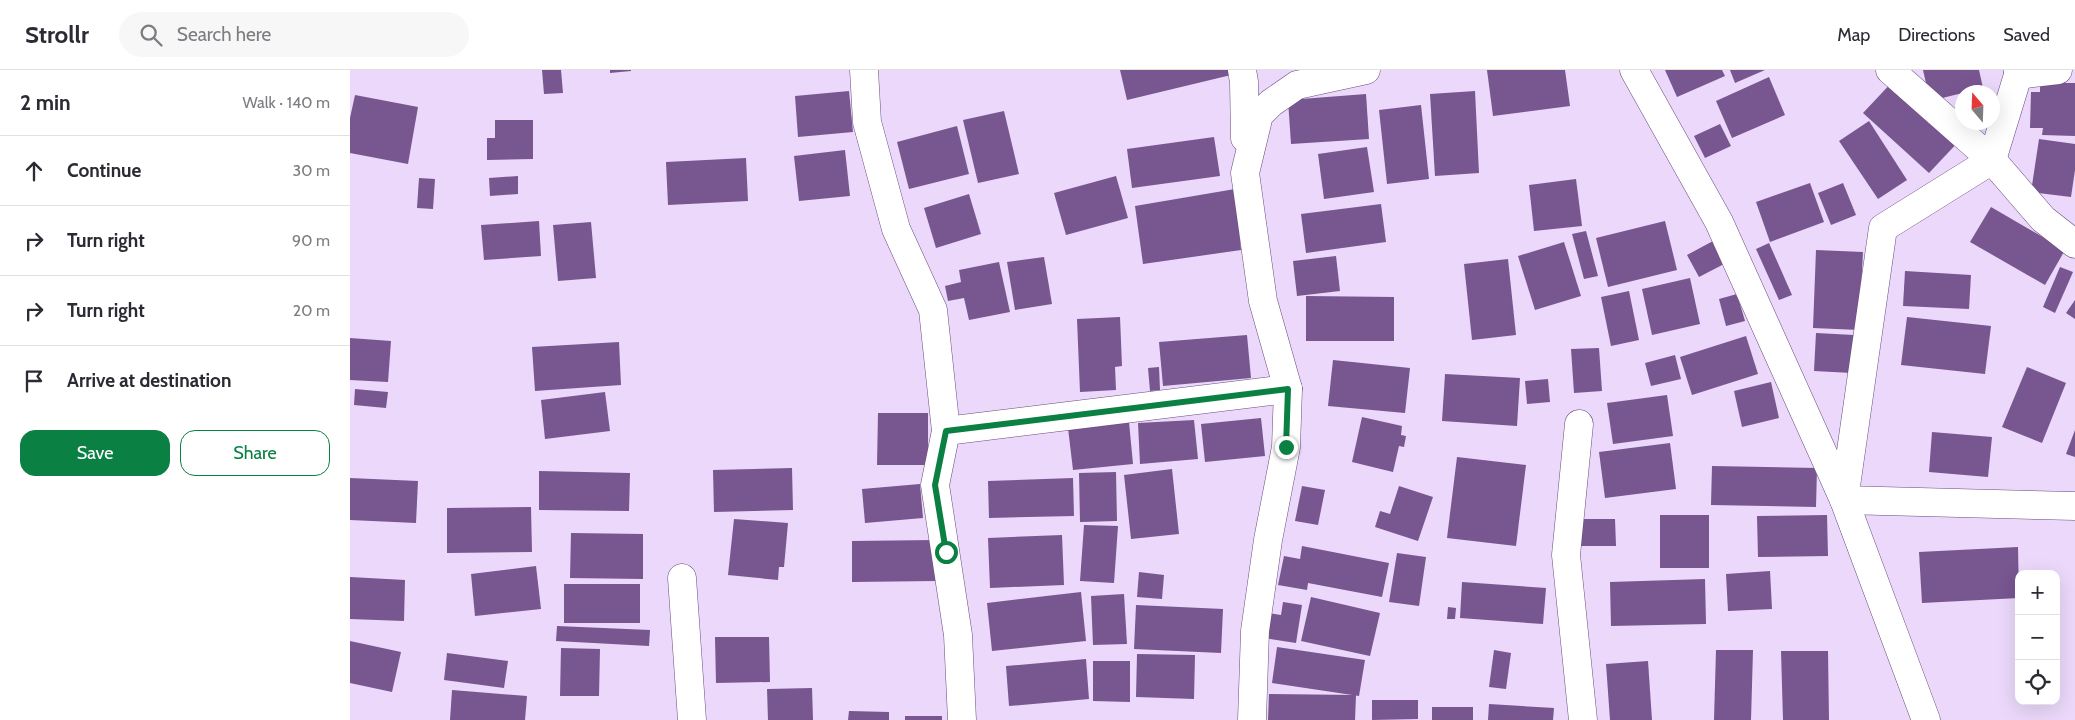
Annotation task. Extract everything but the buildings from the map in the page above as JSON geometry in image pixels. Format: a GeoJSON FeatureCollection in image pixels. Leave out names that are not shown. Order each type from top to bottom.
{"type":"FeatureCollection","features":[{"type":"Feature","properties":{"kind":"street"},"geometry":{"type":"LineString","coordinates":[[864,70],[867,122],[896,229],[933,310],[946,431],[935,485],[958,635],[962,720]]}},
{"type":"Feature","properties":{"kind":"street"},"geometry":{"type":"LineString","coordinates":[[1242,70],[1244,82],[1245,173],[1264,302],[1288,389],[1286,447],[1268,540],[1255,631],[1252,720]]}},
{"type":"Feature","properties":{"kind":"street"},"geometry":{"type":"LineString","coordinates":[[1245,173],[1258,115],[1271,103],[1297,85],[1366,70]]}},
{"type":"Feature","properties":{"kind":"street"},"geometry":{"type":"LineString","coordinates":[[1634,70],[1719,222],[1844,500],[1926,720]]}},
{"type":"Feature","properties":{"kind":"street"},"geometry":{"type":"LineString","coordinates":[[1890,70],[1992,160],[2043,219],[2075,244]]}},
{"type":"Feature","properties":{"kind":"street"},"geometry":{"type":"LineString","coordinates":[[1844,500],[1883,228],[1992,160],[2018,73],[2058,70]]}},
{"type":"Feature","properties":{"kind":"street"},"geometry":{"type":"LineString","coordinates":[[946,431],[1288,389]]}},
{"type":"Feature","properties":{"kind":"street"},"geometry":{"type":"LineString","coordinates":[[1579,424],[1566,555],[1583,720]]}},
{"type":"Feature","properties":{"kind":"street"},"geometry":{"type":"LineString","coordinates":[[1844,500],[2075,506]]}},
{"type":"Feature","properties":{"kind":"street"},"geometry":{"type":"LineString","coordinates":[[682,578],[692,720]]}},
{"type":"Feature","properties":{"kind":"route"},"geometry":{"type":"LineString","coordinates":[[946,552],[935,485],[946,431],[1288,389],[1286,447]]}}]}
